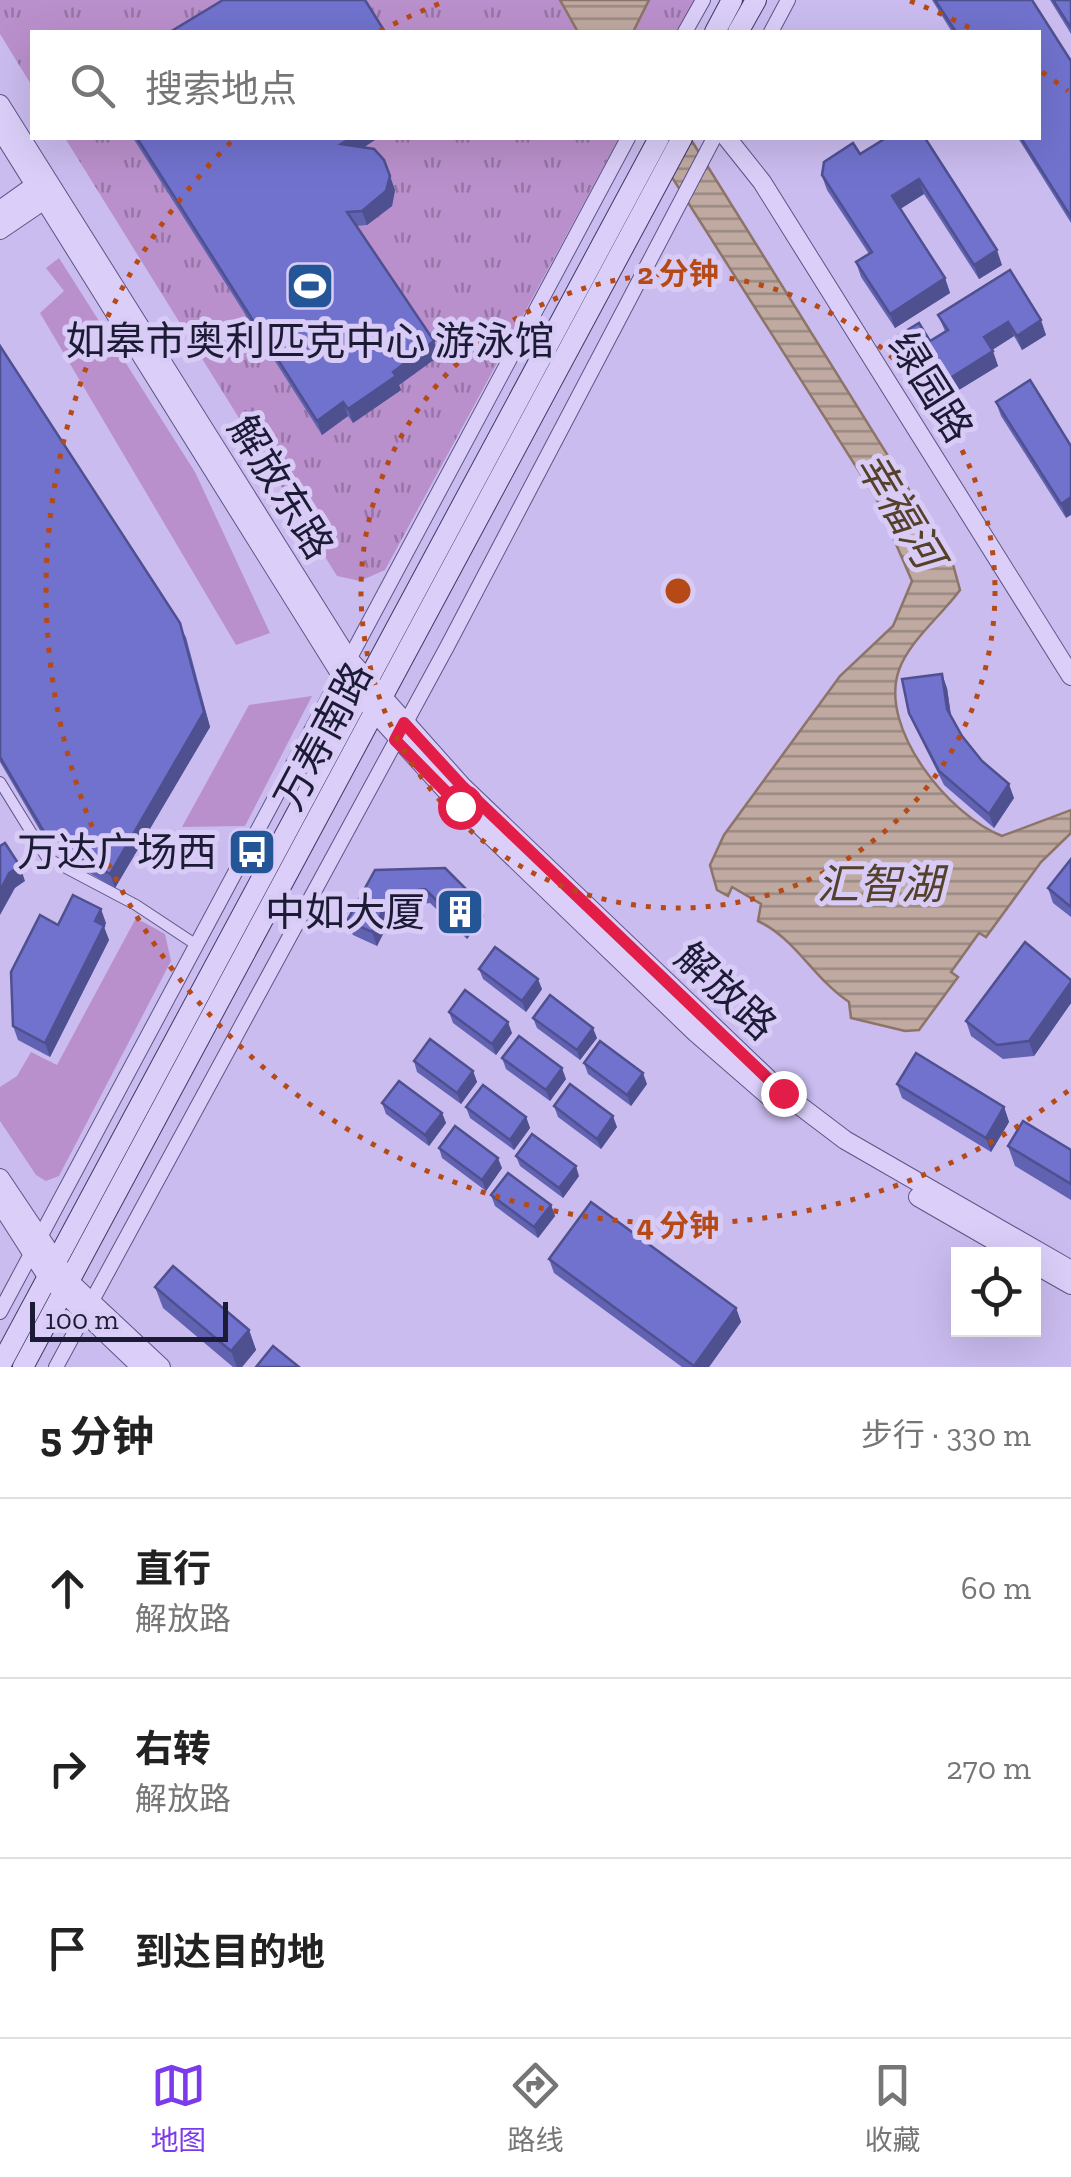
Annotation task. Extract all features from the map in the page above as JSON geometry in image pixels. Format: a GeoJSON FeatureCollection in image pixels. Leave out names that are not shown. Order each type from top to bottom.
{"type":"FeatureCollection","features":[{"type":"Feature","properties":{"kind":"main road"},"geometry":{"type":"LineString","coordinates":[[715,30],[732,0]]}},
{"type":"Feature","properties":{"kind":"main road"},"geometry":{"type":"LineString","coordinates":[[739,30],[756,0]]}},
{"type":"Feature","properties":{"kind":"main road","name":"万寿南路"},"geometry":{"type":"LineString","coordinates":[[24,1367],[59,1279],[363,688],[658,140]]}},
{"type":"Feature","properties":{"kind":"main road","name":"万寿南路"},"geometry":{"type":"LineString","coordinates":[[0,1366],[59,1279],[379,707],[681,140]]}},
{"type":"Feature","properties":{"kind":"street"},"geometry":{"type":"LineString","coordinates":[[686,30],[703,0]]}},
{"type":"Feature","properties":{"kind":"street"},"geometry":{"type":"LineString","coordinates":[[772,30],[788,0]]}},
{"type":"Feature","properties":{"kind":"street","name":"解放东路"},"geometry":{"type":"LineString","coordinates":[[0,104],[45,188],[344,667],[379,707]]}},
{"type":"Feature","properties":{"kind":"street","name":"解放东路"},"geometry":{"type":"LineString","coordinates":[[0,129],[45,188]]}},
{"type":"Feature","properties":{"kind":"street"},"geometry":{"type":"LineString","coordinates":[[0,1312],[627,140]]}},
{"type":"Feature","properties":{"kind":"street"},"geometry":{"type":"LineString","coordinates":[[56,1367],[713,140]]}},
{"type":"Feature","properties":{"kind":"street","name":"绿园路"},"geometry":{"type":"LineString","coordinates":[[729,140],[762,182],[1071,676]]}},
{"type":"Feature","properties":{"kind":"street"},"geometry":{"type":"LineString","coordinates":[[0,210],[45,188]]}},
{"type":"Feature","properties":{"kind":"street"},"geometry":{"type":"LineString","coordinates":[[0,230],[45,188]]}},
{"type":"Feature","properties":{"kind":"street","name":"解放路"},"geometry":{"type":"LineString","coordinates":[[379,707],[696,1033],[775,1102],[836,1149],[1005,1247]]}},
{"type":"Feature","properties":{"kind":"street","name":"解放路"},"geometry":{"type":"LineString","coordinates":[[399,731],[462,786],[783,1093],[846,1140],[1071,1270]]}},
{"type":"Feature","properties":{"kind":"street"},"geometry":{"type":"LineString","coordinates":[[0,782],[48,858],[195,944]]}},
{"type":"Feature","properties":{"kind":"street"},"geometry":{"type":"LineString","coordinates":[[0,1178],[35,1245]]}},
{"type":"Feature","properties":{"kind":"street"},"geometry":{"type":"LineString","coordinates":[[0,1203],[59,1279],[141,1367]]}},
{"type":"Feature","properties":{"kind":"street"},"geometry":{"type":"LineString","coordinates":[[1041,1268],[1071,1286]]}},
{"type":"Feature","properties":{"kind":"street"},"geometry":{"type":"LineString","coordinates":[[87,1309],[160,1367]]}},
{"type":"Feature","properties":{"kind":"green space"},"geometry":{"type":"Polygon","coordinates":[[[0,0],[696,0],[678,30],[30,30],[30,83],[0,34],[0,0]]]}},
{"type":"Feature","properties":{"kind":"green space"},"geometry":{"type":"Polygon","coordinates":[[[66,140],[618,140],[385,570],[360,581],[337,576],[66,140]]]}},
{"type":"Feature","properties":{"kind":"green space"},"geometry":{"type":"Polygon","coordinates":[[[59,258],[195,472],[270,633],[236,645],[40,313],[64,291],[46,268],[59,258]]]}},
{"type":"Feature","properties":{"kind":"green space"},"geometry":{"type":"Polygon","coordinates":[[[312,696],[245,826],[182,827],[249,705],[312,696]]]}},
{"type":"Feature","properties":{"kind":"green space"},"geometry":{"type":"Polygon","coordinates":[[[136,918],[165,934],[171,961],[59,1176],[46,1181],[36,1175],[0,1121],[0,1087],[17,1076],[31,1052],[57,1065],[136,918]]]}},
{"type":"Feature","properties":{"kind":"water"},"geometry":{"type":"Polygon","coordinates":[[[560,0],[649,0],[634,30],[577,30],[560,0]]]}},
{"type":"Feature","properties":{"kind":"water","name":"汇智湖"},"geometry":{"type":"Polygon","coordinates":[[[648,140],[691,140],[951,557],[960,590],[910,649],[899,670],[895,693],[899,718],[923,768],[961,810],[1002,836],[1071,810],[1071,833],[1041,862],[986,937],[979,933],[951,972],[958,977],[919,1030],[905,1031],[851,1018],[849,1002],[783,938],[758,921],[761,904],[732,887],[728,896],[717,890],[710,865],[724,835],[840,676],[893,626],[912,581],[876,498],[648,140]]]}},
{"type":"Feature","properties":{"kind":"building"},"geometry":{"type":"Polygon","coordinates":[[[223,0],[365,0],[384,30],[173,30],[223,0]]]}},
{"type":"Feature","properties":{"kind":"building"},"geometry":{"type":"Polygon","coordinates":[[[935,0],[1032,0],[1071,61],[1071,217],[1022,140],[1041,140],[1041,30],[955,30],[935,0]]]}},
{"type":"Feature","properties":{"kind":"building"},"geometry":{"type":"Polygon","coordinates":[[[1053,0],[1071,0],[1071,28],[1053,0]]]}},
{"type":"Feature","properties":{"kind":"building","name":"如皋市奥利匹克中心 游泳馆"},"geometry":{"type":"Polygon","coordinates":[[[138,140],[348,140],[341,144],[374,149],[384,160],[390,176],[386,191],[362,211],[347,212],[434,341],[393,372],[396,376],[348,409],[343,402],[317,421],[138,140]]]}},
{"type":"Feature","properties":{"kind":"building"},"geometry":{"type":"Polygon","coordinates":[[[883,140],[926,140],[997,250],[974,265],[919,179],[892,196],[945,278],[890,314],[856,262],[872,252],[822,175],[824,162],[853,143],[860,154],[883,140]]]}},
{"type":"Feature","properties":{"kind":"building"},"geometry":{"type":"Polygon","coordinates":[[[1010,270],[1041,320],[1017,336],[1008,322],[984,337],[993,351],[939,385],[918,382],[891,340],[919,323],[930,341],[948,330],[938,315],[1010,270]]]}},
{"type":"Feature","properties":{"kind":"building"},"geometry":{"type":"Polygon","coordinates":[[[0,346],[180,623],[204,712],[110,874],[47,837],[0,757],[0,346]]]}},
{"type":"Feature","properties":{"kind":"building"},"geometry":{"type":"Polygon","coordinates":[[[1030,380],[1071,446],[1071,497],[1061,504],[996,402],[1030,380]]]}},
{"type":"Feature","properties":{"kind":"building"},"geometry":{"type":"Polygon","coordinates":[[[942,674],[947,709],[962,736],[982,761],[1009,784],[989,814],[939,771],[909,713],[902,679],[942,674]]]}},
{"type":"Feature","properties":{"kind":"building"},"geometry":{"type":"Polygon","coordinates":[[[5,843],[20,866],[9,873],[0,891],[0,846],[5,843]]]}},
{"type":"Feature","properties":{"kind":"building"},"geometry":{"type":"Polygon","coordinates":[[[1071,859],[1071,907],[1048,888],[1071,859]]]}},
{"type":"Feature","properties":{"kind":"building"},"geometry":{"type":"Polygon","coordinates":[[[445,868],[479,902],[462,925],[425,889],[391,894],[372,932],[347,921],[375,870],[445,868]]]}},
{"type":"Feature","properties":{"kind":"building"},"geometry":{"type":"Polygon","coordinates":[[[73,895],[101,909],[95,921],[104,926],[45,1043],[13,1026],[11,972],[40,915],[58,925],[73,895]]]}},
{"type":"Feature","properties":{"kind":"building"},"geometry":{"type":"Polygon","coordinates":[[[1025,942],[1071,982],[1029,1041],[997,1045],[966,1021],[1025,942]]]}},
{"type":"Feature","properties":{"kind":"building"},"geometry":{"type":"Polygon","coordinates":[[[495,947],[538,979],[522,1001],[479,969],[495,947]]]}},
{"type":"Feature","properties":{"kind":"building"},"geometry":{"type":"Polygon","coordinates":[[[465,990],[508,1022],[492,1044],[449,1012],[465,990]]]}},
{"type":"Feature","properties":{"kind":"building"},"geometry":{"type":"Polygon","coordinates":[[[550,995],[593,1028],[577,1050],[533,1018],[550,995]]]}},
{"type":"Feature","properties":{"kind":"building"},"geometry":{"type":"Polygon","coordinates":[[[519,1036],[562,1068],[546,1090],[502,1058],[519,1036]]]}},
{"type":"Feature","properties":{"kind":"building"},"geometry":{"type":"Polygon","coordinates":[[[430,1039],[473,1071],[457,1093],[414,1061],[430,1039]]]}},
{"type":"Feature","properties":{"kind":"building"},"geometry":{"type":"Polygon","coordinates":[[[600,1041],[643,1073],[627,1095],[584,1063],[600,1041]]]}},
{"type":"Feature","properties":{"kind":"building"},"geometry":{"type":"Polygon","coordinates":[[[916,1053],[1004,1107],[986,1138],[897,1084],[916,1053]]]}},
{"type":"Feature","properties":{"kind":"building"},"geometry":{"type":"Polygon","coordinates":[[[399,1081],[442,1113],[425,1135],[382,1103],[399,1081]]]}},
{"type":"Feature","properties":{"kind":"building"},"geometry":{"type":"Polygon","coordinates":[[[570,1084],[613,1116],[597,1139],[554,1106],[570,1084]]]}},
{"type":"Feature","properties":{"kind":"building"},"geometry":{"type":"Polygon","coordinates":[[[483,1085],[526,1117],[510,1140],[466,1107],[483,1085]]]}},
{"type":"Feature","properties":{"kind":"building"},"geometry":{"type":"Polygon","coordinates":[[[1023,1121],[1071,1150],[1071,1184],[1008,1146],[1023,1121]]]}},
{"type":"Feature","properties":{"kind":"building"},"geometry":{"type":"Polygon","coordinates":[[[455,1126],[498,1158],[482,1180],[439,1148],[455,1126]]]}},
{"type":"Feature","properties":{"kind":"building"},"geometry":{"type":"Polygon","coordinates":[[[532,1134],[576,1166],[559,1188],[516,1156],[532,1134]]]}},
{"type":"Feature","properties":{"kind":"building"},"geometry":{"type":"Polygon","coordinates":[[[508,1173],[551,1205],[534,1227],[491,1195],[508,1173]]]}},
{"type":"Feature","properties":{"kind":"building"},"geometry":{"type":"Polygon","coordinates":[[[591,1202],[736,1308],[694,1366],[549,1259],[591,1202]]]}},
{"type":"Feature","properties":{"kind":"building"},"geometry":{"type":"Polygon","coordinates":[[[173,1266],[249,1330],[231,1351],[155,1287],[173,1266]]]}},
{"type":"Feature","properties":{"kind":"building"},"geometry":{"type":"Polygon","coordinates":[[[273,1346],[299,1367],[256,1367],[273,1346]]]}},
{"type":"Feature","properties":{"kind":"place","name":"如皋市奥利匹克中心 游泳馆"},"geometry":{"type":"Point","coordinates":[310,286]}},
{"type":"Feature","properties":{"kind":"place","name":"万达广场西"},"geometry":{"type":"Point","coordinates":[252,852]}},
{"type":"Feature","properties":{"kind":"place","name":"中如大厦"},"geometry":{"type":"Point","coordinates":[460,912]}},
{"type":"Feature","properties":{"kind":"route"},"geometry":{"type":"LineString","coordinates":[[460,806],[395,740],[404,723],[462,786],[783,1093]]}},
{"type":"Feature","properties":{"kind":"water label","name":"幸福河"},"geometry":{"type":"Point","coordinates":[900,510]}}]}
